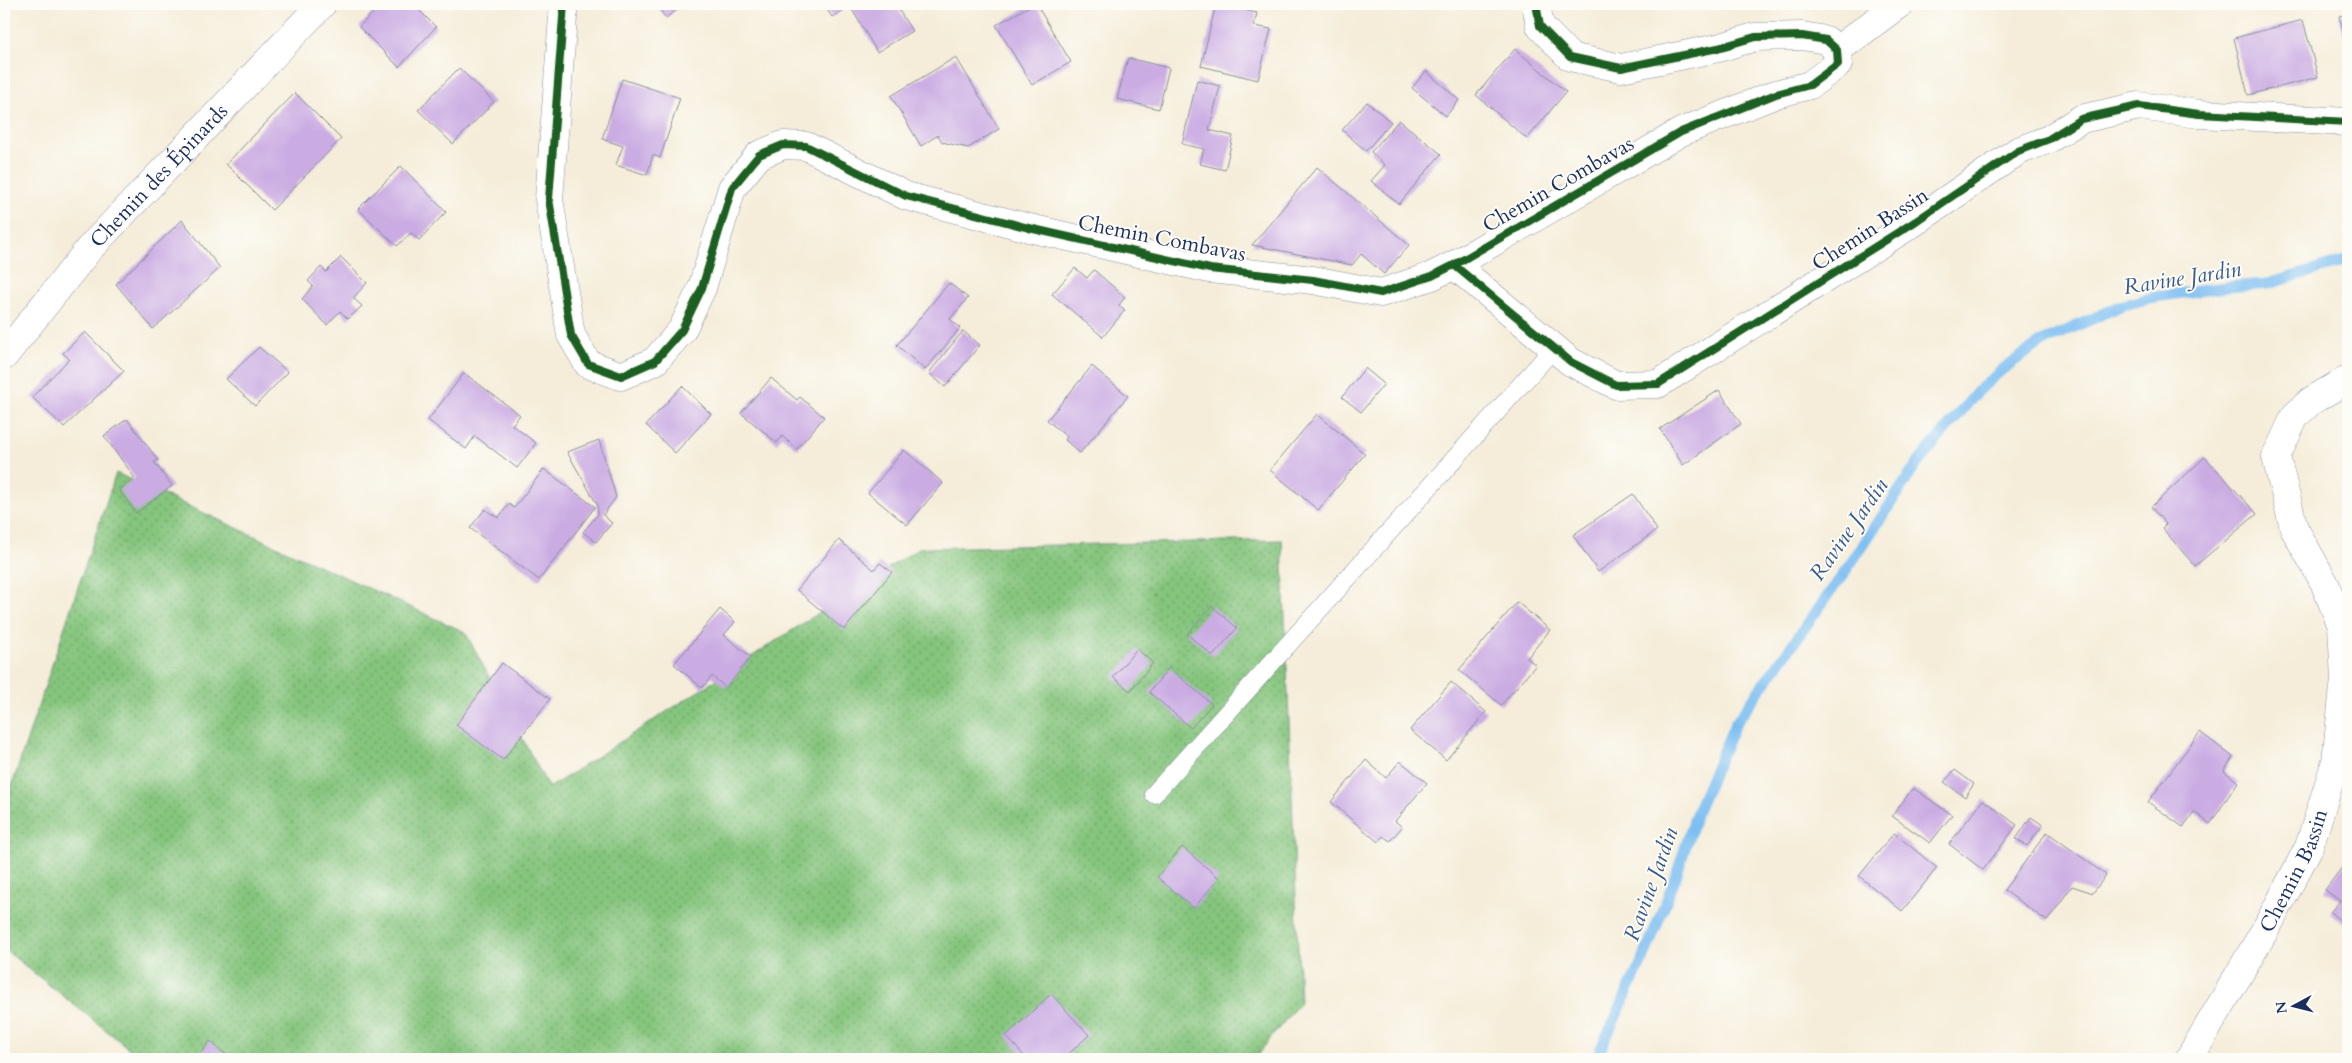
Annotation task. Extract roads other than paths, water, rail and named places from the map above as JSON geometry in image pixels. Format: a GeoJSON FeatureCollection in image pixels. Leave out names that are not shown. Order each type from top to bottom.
{"type":"FeatureCollection","features":[{"type":"Feature","properties":{"kind":"street","name":"Chemin des Épinards"},"geometry":{"type":"LineString","coordinates":[[4,356],[90,248],[322,4]]}},
{"type":"Feature","properties":{"kind":"street","name":"Chemin Combavas"},"geometry":{"type":"LineString","coordinates":[[564,4],[549,199],[570,335],[588,364],[621,376],[655,361],[682,330],[702,288],[732,188],[759,155],[783,144],[806,146],[906,196],[1028,228],[1210,269],[1313,280],[1381,293],[1432,276],[1681,132],[1776,94],[1810,85],[1838,64],[1838,50]]}},
{"type":"Feature","properties":{"kind":"street"},"geometry":{"type":"LineString","coordinates":[[1536,4],[1540,26],[1570,57],[1621,68],[1718,48],[1755,37],[1802,36],[1826,40],[1838,50],[1899,4]]}},
{"type":"Feature","properties":{"kind":"street","name":"Chemin Bassin"},"geometry":{"type":"LineString","coordinates":[[1454,264],[1571,362],[1616,385],[1658,384],[1916,221],[2018,151],[2049,139],[2082,119],[2139,106],[2199,114],[2348,122]]}},
{"type":"Feature","properties":{"kind":"street","name":"Chemin Bassin"},"geometry":{"type":"LineString","coordinates":[[2189,1059],[2268,925],[2309,847],[2336,760],[2345,679],[2342,626],[2324,582],[2294,528],[2276,457],[2295,416],[2311,401],[2348,379]]}},
{"type":"Feature","properties":{"kind":"lane"},"geometry":{"type":"LineString","coordinates":[[1154,794],[1554,348]]}},
{"type":"Feature","properties":{"kind":"waterway","name":"Ravine Jardin"},"geometry":{"type":"LineString","coordinates":[[1596,1059],[1644,957],[1676,876],[1697,811],[1735,724],[1847,569],[1917,464],[1978,391],[2004,368],[2042,342],[2120,306],[2154,297],[2227,287],[2268,284],[2348,260]]}}]}
